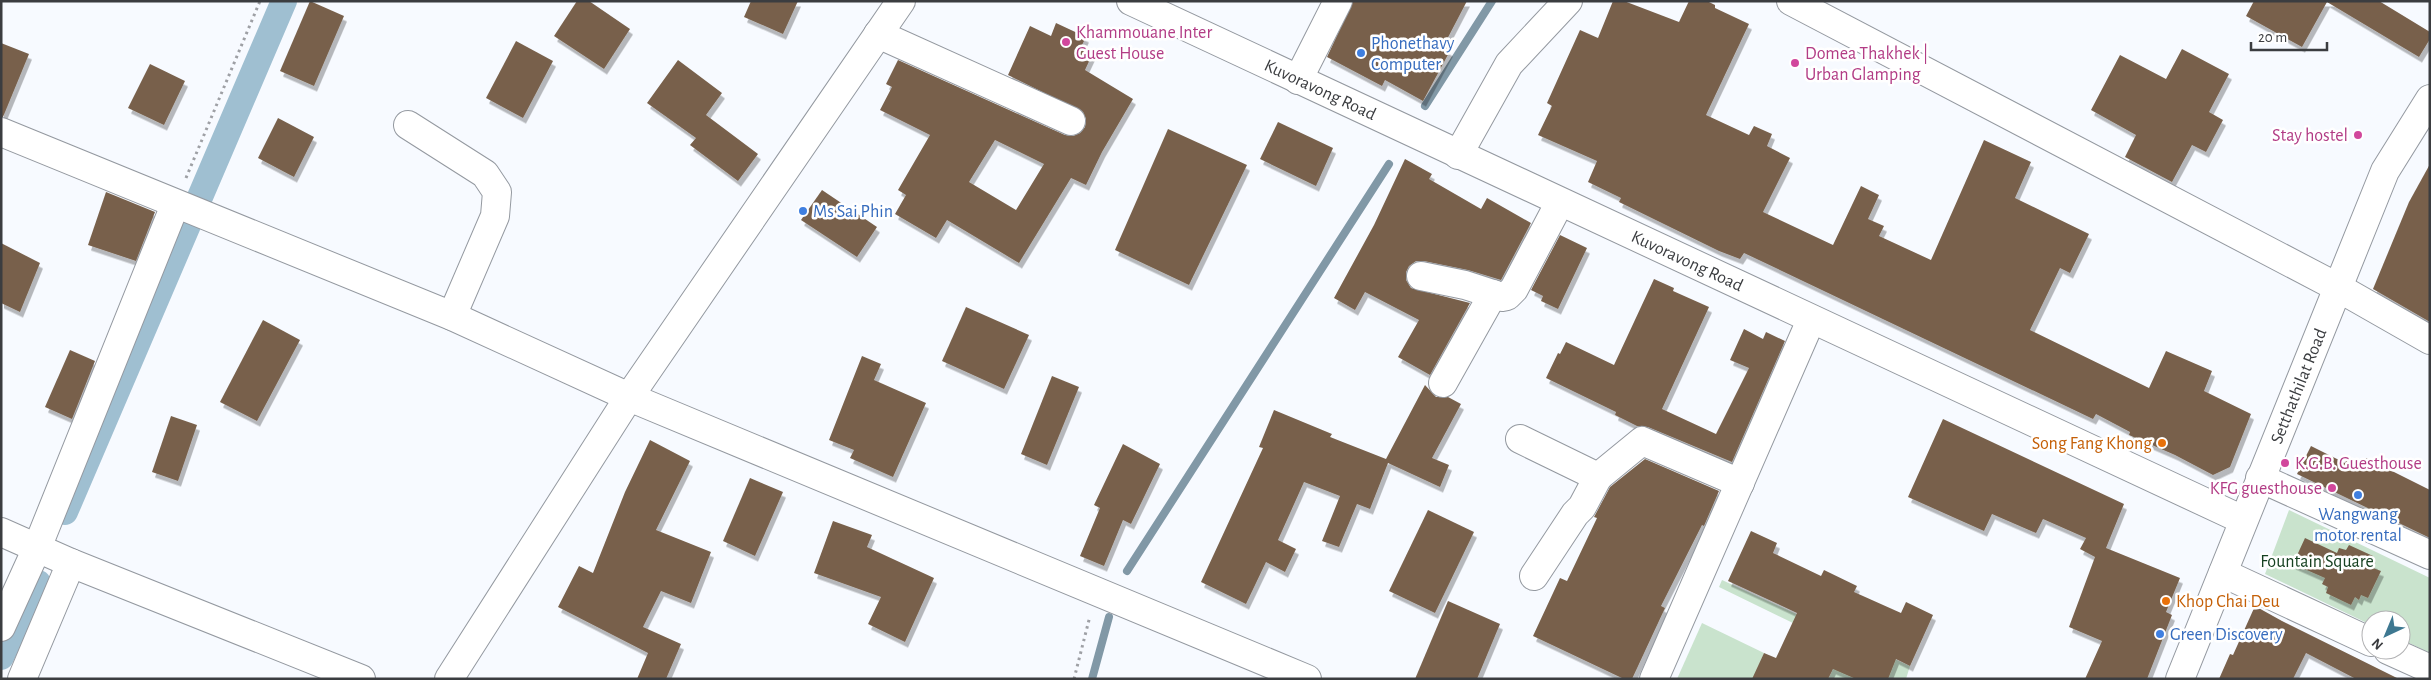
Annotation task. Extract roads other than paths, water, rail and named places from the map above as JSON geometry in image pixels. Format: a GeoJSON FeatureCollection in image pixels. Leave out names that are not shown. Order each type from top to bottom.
{"type":"FeatureCollection","features":[{"type":"Feature","properties":{"kind":"street"},"geometry":{"type":"LineString","coordinates":[[449,679],[629,397],[900,1]]}},
{"type":"Feature","properties":{"kind":"street","name":"Kuvoravong Road"},"geometry":{"type":"LineString","coordinates":[[1131,1],[2243,520]]}},
{"type":"Feature","properties":{"kind":"street"},"geometry":{"type":"LineString","coordinates":[[1298,80],[1338,1]]}},
{"type":"Feature","properties":{"kind":"street"},"geometry":{"type":"LineString","coordinates":[[1458,155],[1509,64],[1568,1]]}},
{"type":"Feature","properties":{"kind":"street"},"geometry":{"type":"LineString","coordinates":[[1791,1],[2337,287],[2430,340]]}},
{"type":"Feature","properties":{"kind":"street"},"geometry":{"type":"LineString","coordinates":[[878,34],[1071,121]]}},
{"type":"Feature","properties":{"kind":"street","name":"Setthathilat Road"},"geometry":{"type":"LineString","coordinates":[[2180,679],[2385,172],[2430,99]]}},
{"type":"Feature","properties":{"kind":"street"},"geometry":{"type":"LineString","coordinates":[[408,125],[485,174],[497,192],[495,216],[452,316]]}},
{"type":"Feature","properties":{"kind":"street"},"geometry":{"type":"LineString","coordinates":[[1,132],[452,316],[629,397],[1307,679]]}},
{"type":"Feature","properties":{"kind":"street"},"geometry":{"type":"LineString","coordinates":[[1420,276],[1507,296],[1514,290],[1560,202]]}},
{"type":"Feature","properties":{"kind":"street"},"geometry":{"type":"LineString","coordinates":[[22,679],[16,633],[37,548],[186,209]]}},
{"type":"Feature","properties":{"kind":"street"},"geometry":{"type":"LineString","coordinates":[[1443,383],[1494,294]]}},
{"type":"Feature","properties":{"kind":"street"},"geometry":{"type":"LineString","coordinates":[[1654,679],[1811,320]]}},
{"type":"Feature","properties":{"kind":"street"},"geometry":{"type":"LineString","coordinates":[[1520,439],[1598,476]]}},
{"type":"Feature","properties":{"kind":"street"},"geometry":{"type":"LineString","coordinates":[[1534,576],[1575,514],[1582,507],[1598,476],[1642,441],[1740,482]]}},
{"type":"Feature","properties":{"kind":"street"},"geometry":{"type":"LineString","coordinates":[[2260,478],[2430,556]]}},
{"type":"Feature","properties":{"kind":"street"},"geometry":{"type":"LineString","coordinates":[[1,532],[71,563],[361,679]]}},
{"type":"Feature","properties":{"kind":"street"},"geometry":{"type":"LineString","coordinates":[[16,633],[71,563]]}},
{"type":"Feature","properties":{"kind":"street"},"geometry":{"type":"LineString","coordinates":[[2223,573],[2361,637]]}},
{"type":"Feature","properties":{"kind":"street"},"geometry":{"type":"LineString","coordinates":[[2409,660],[2430,670]]}},
{"type":"Feature","properties":{"kind":"waterway"},"geometry":{"type":"LineString","coordinates":[[65,512],[284,1]]}},
{"type":"Feature","properties":{"kind":"waterway"},"geometry":{"type":"LineString","coordinates":[[1425,106],[1492,1]]}},
{"type":"Feature","properties":{"kind":"waterway"},"geometry":{"type":"LineString","coordinates":[[1127,571],[1389,164]]}},
{"type":"Feature","properties":{"kind":"waterway"},"geometry":{"type":"LineString","coordinates":[[1,657],[38,583]]}},
{"type":"Feature","properties":{"kind":"waterway"},"geometry":{"type":"LineString","coordinates":[[1092,679],[1109,617]]}},
{"type":"Feature","properties":{"kind":"place","name":"Khammouane Inter Guest House"},"geometry":{"type":"Point","coordinates":[1066,42]}},
{"type":"Feature","properties":{"kind":"place","name":"Phonethavy Computer"},"geometry":{"type":"Point","coordinates":[1361,53]}},
{"type":"Feature","properties":{"kind":"place","name":"Domea Thakhek | Urban Glamping"},"geometry":{"type":"Point","coordinates":[1795,63]}},
{"type":"Feature","properties":{"kind":"place","name":"Stay hostel"},"geometry":{"type":"Point","coordinates":[2358,135]}},
{"type":"Feature","properties":{"kind":"place","name":"Ms Sai Phin"},"geometry":{"type":"Point","coordinates":[803,211]}},
{"type":"Feature","properties":{"kind":"place","name":"Song Fang Khong"},"geometry":{"type":"Point","coordinates":[2162,443]}},
{"type":"Feature","properties":{"kind":"place","name":"K.G.B. Guesthouse"},"geometry":{"type":"Point","coordinates":[2285,463]}},
{"type":"Feature","properties":{"kind":"place","name":"KFG guesthouse"},"geometry":{"type":"Point","coordinates":[2332,488]}},
{"type":"Feature","properties":{"kind":"place","name":"Wangwang motor rental"},"geometry":{"type":"Point","coordinates":[2358,495]}},
{"type":"Feature","properties":{"kind":"place","name":"Khop Chai Deu"},"geometry":{"type":"Point","coordinates":[2166,601]}},
{"type":"Feature","properties":{"kind":"place","name":"Green Discovery"},"geometry":{"type":"Point","coordinates":[2160,634]}},
{"type":"Feature","properties":{"kind":"park label","name":"Fountain Square"},"geometry":{"type":"Point","coordinates":[2317,561]}}]}
